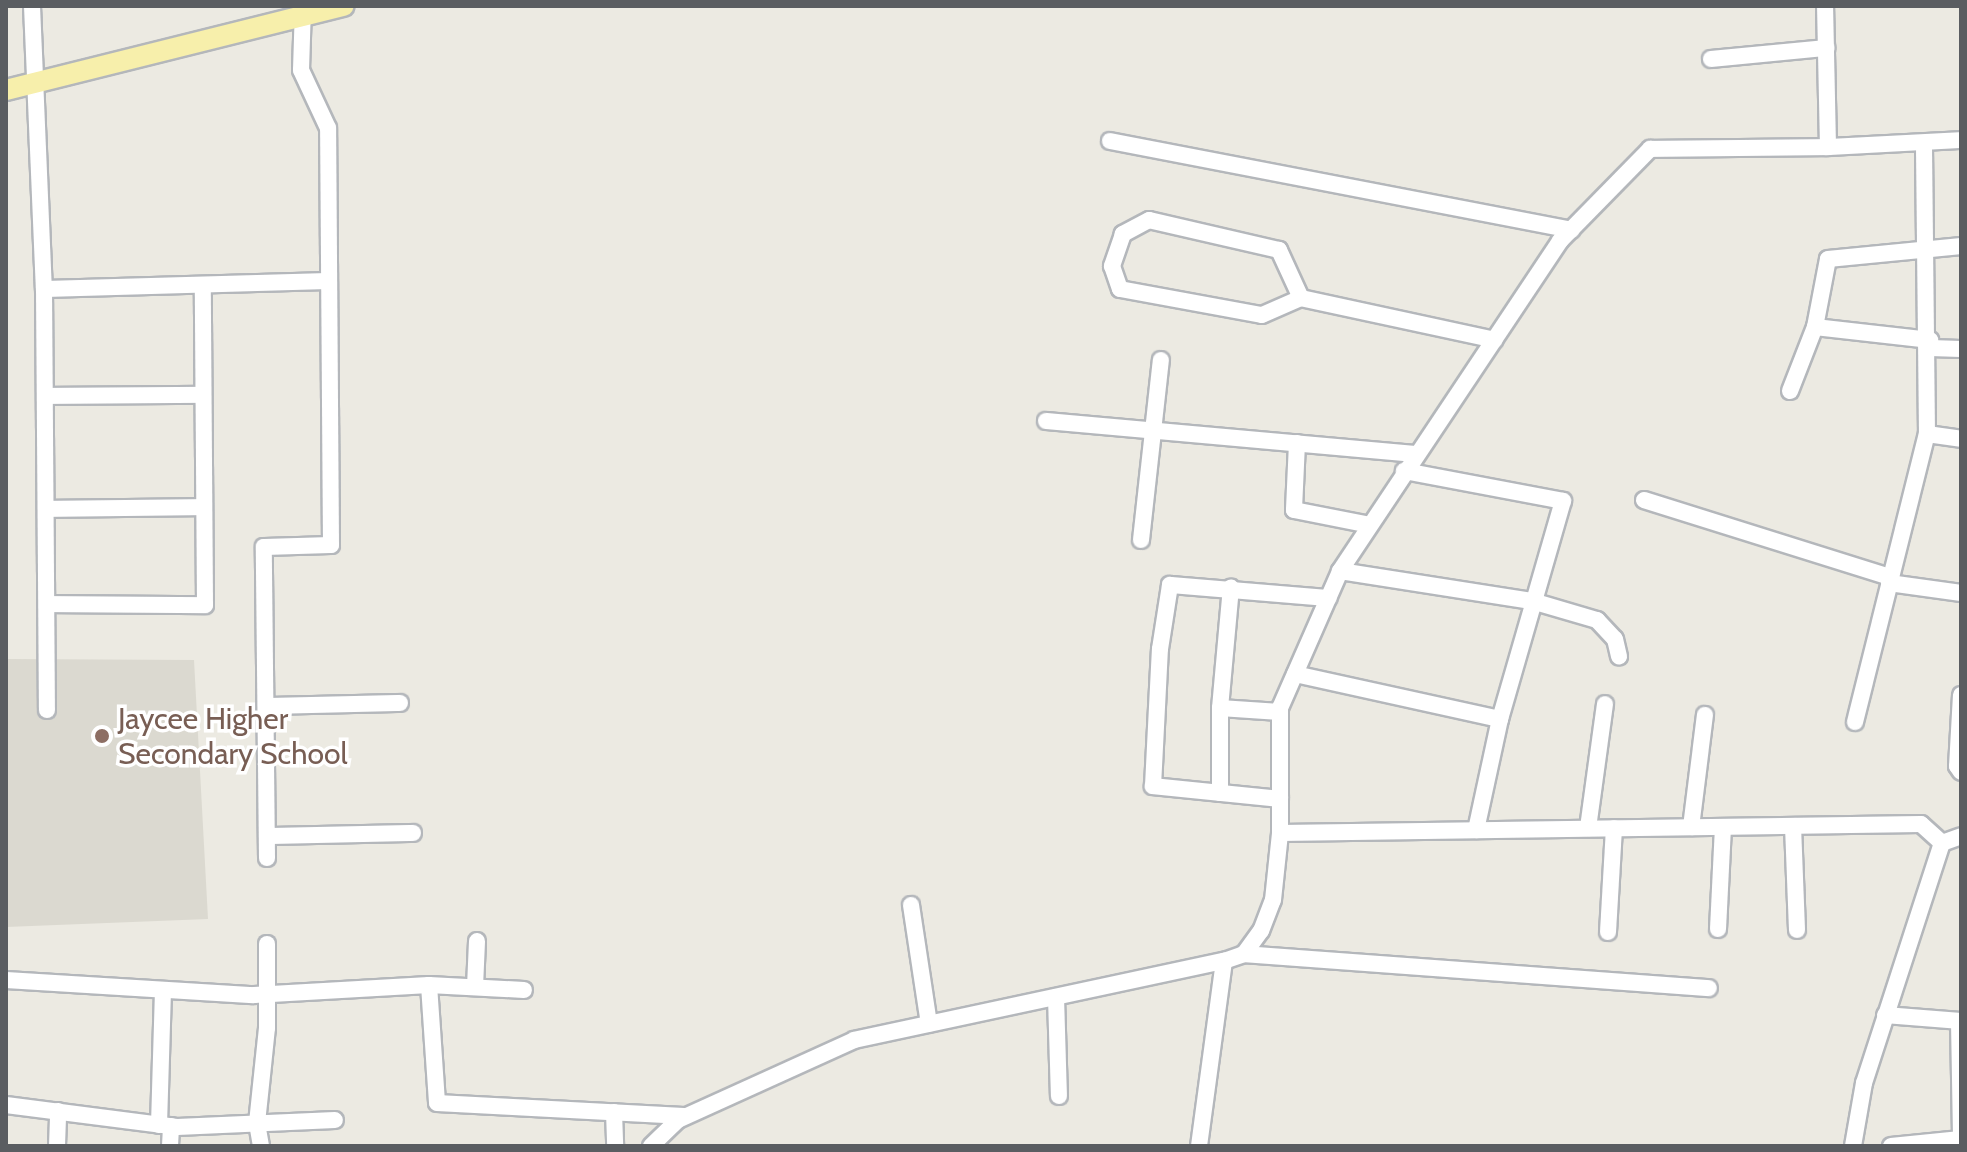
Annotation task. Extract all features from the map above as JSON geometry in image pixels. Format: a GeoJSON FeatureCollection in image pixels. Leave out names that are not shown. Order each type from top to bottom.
{"type":"FeatureCollection","features":[{"type":"Feature","properties":{"kind":"main road"},"geometry":{"type":"LineString","coordinates":[[6,90],[303,10],[344,6]]}},
{"type":"Feature","properties":{"kind":"street"},"geometry":{"type":"LineString","coordinates":[[32,6],[39,81],[44,289],[47,710]]}},
{"type":"Feature","properties":{"kind":"street"},"geometry":{"type":"LineString","coordinates":[[1825,6],[1828,147]]}},
{"type":"Feature","properties":{"kind":"street"},"geometry":{"type":"LineString","coordinates":[[267,858],[264,547],[331,545],[328,128],[301,70],[303,10]]}},
{"type":"Feature","properties":{"kind":"street"},"geometry":{"type":"LineString","coordinates":[[1711,59],[1826,48]]}},
{"type":"Feature","properties":{"kind":"street"},"geometry":{"type":"LineString","coordinates":[[1244,954],[1273,900],[1280,833],[1280,712],[1340,571],[1404,471],[1571,230],[1650,149],[1924,146],[1961,140]]}},
{"type":"Feature","properties":{"kind":"street"},"geometry":{"type":"LineString","coordinates":[[1110,141],[1571,230]]}},
{"type":"Feature","properties":{"kind":"street"},"geometry":{"type":"LineString","coordinates":[[1855,722],[1927,434],[1930,344],[1924,146]]}},
{"type":"Feature","properties":{"kind":"street"},"geometry":{"type":"LineString","coordinates":[[1301,298],[1279,250],[1149,220],[1123,234],[1112,266],[1120,289],[1262,315],[1301,298],[1495,340]]}},
{"type":"Feature","properties":{"kind":"street"},"geometry":{"type":"LineString","coordinates":[[1790,391],[1815,327],[1828,259],[1961,246]]}},
{"type":"Feature","properties":{"kind":"street"},"geometry":{"type":"LineString","coordinates":[[44,289],[329,281]]}},
{"type":"Feature","properties":{"kind":"street"},"geometry":{"type":"LineString","coordinates":[[47,604],[205,605],[203,285]]}},
{"type":"Feature","properties":{"kind":"street"},"geometry":{"type":"LineString","coordinates":[[1815,327],[1961,349]]}},
{"type":"Feature","properties":{"kind":"street"},"geometry":{"type":"LineString","coordinates":[[1141,540],[1161,360]]}},
{"type":"Feature","properties":{"kind":"street"},"geometry":{"type":"LineString","coordinates":[[45,396],[203,395]]}},
{"type":"Feature","properties":{"kind":"street"},"geometry":{"type":"LineString","coordinates":[[1046,421],[1416,454]]}},
{"type":"Feature","properties":{"kind":"street"},"geometry":{"type":"LineString","coordinates":[[1927,434],[1961,439]]}},
{"type":"Feature","properties":{"kind":"street"},"geometry":{"type":"LineString","coordinates":[[1297,443],[1294,510],[1370,525]]}},
{"type":"Feature","properties":{"kind":"street"},"geometry":{"type":"LineString","coordinates":[[1404,471],[1563,501],[1500,719],[1476,830]]}},
{"type":"Feature","properties":{"kind":"street"},"geometry":{"type":"LineString","coordinates":[[1644,500],[1889,580],[1961,593]]}},
{"type":"Feature","properties":{"kind":"street"},"geometry":{"type":"LineString","coordinates":[[46,509],[204,507]]}},
{"type":"Feature","properties":{"kind":"street"},"geometry":{"type":"LineString","coordinates":[[1340,571],[1532,601],[1597,620],[1615,639],[1619,657]]}},
{"type":"Feature","properties":{"kind":"street"},"geometry":{"type":"LineString","coordinates":[[1280,799],[1153,786],[1170,585],[1328,598]]}},
{"type":"Feature","properties":{"kind":"street"},"geometry":{"type":"LineString","coordinates":[[1220,793],[1220,708],[1231,588]]}},
{"type":"Feature","properties":{"kind":"street"},"geometry":{"type":"LineString","coordinates":[[1295,674],[1500,719]]}},
{"type":"Feature","properties":{"kind":"street"},"geometry":{"type":"LineString","coordinates":[[1961,695],[1957,766],[1961,772]]}},
{"type":"Feature","properties":{"kind":"street"},"geometry":{"type":"LineString","coordinates":[[266,706],[400,703]]}},
{"type":"Feature","properties":{"kind":"street"},"geometry":{"type":"LineString","coordinates":[[1588,828],[1605,704]]}},
{"type":"Feature","properties":{"kind":"street"},"geometry":{"type":"LineString","coordinates":[[1220,708],[1280,712]]}},
{"type":"Feature","properties":{"kind":"street"},"geometry":{"type":"LineString","coordinates":[[1691,827],[1705,715]]}},
{"type":"Feature","properties":{"kind":"street"},"geometry":{"type":"LineString","coordinates":[[1280,833],[1921,824],[1942,843]]}},
{"type":"Feature","properties":{"kind":"street"},"geometry":{"type":"LineString","coordinates":[[1793,826],[1797,930]]}},
{"type":"Feature","properties":{"kind":"street"},"geometry":{"type":"LineString","coordinates":[[1718,929],[1723,827]]}},
{"type":"Feature","properties":{"kind":"street"},"geometry":{"type":"LineString","coordinates":[[1608,932],[1614,828]]}},
{"type":"Feature","properties":{"kind":"street"},"geometry":{"type":"LineString","coordinates":[[267,836],[413,833]]}},
{"type":"Feature","properties":{"kind":"street"},"geometry":{"type":"LineString","coordinates":[[1942,843],[1961,838]]}},
{"type":"Feature","properties":{"kind":"street"},"geometry":{"type":"LineString","coordinates":[[1853,1146],[1864,1083],[1942,843]]}},
{"type":"Feature","properties":{"kind":"street"},"geometry":{"type":"LineString","coordinates":[[911,905],[929,1024]]}},
{"type":"Feature","properties":{"kind":"street"},"geometry":{"type":"LineString","coordinates":[[475,987],[477,941]]}},
{"type":"Feature","properties":{"kind":"street"},"geometry":{"type":"LineString","coordinates":[[261,1146],[257,1123],[268,994],[267,944]]}},
{"type":"Feature","properties":{"kind":"street"},"geometry":{"type":"LineString","coordinates":[[651,1146],[686,1116],[854,1040],[1224,961],[1244,954],[1709,988]]}},
{"type":"Feature","properties":{"kind":"street"},"geometry":{"type":"LineString","coordinates":[[1199,1146],[1224,961]]}},
{"type":"Feature","properties":{"kind":"street"},"geometry":{"type":"LineString","coordinates":[[6,980],[268,994],[429,985],[524,990]]}},
{"type":"Feature","properties":{"kind":"street"},"geometry":{"type":"LineString","coordinates":[[429,985],[437,1103],[686,1116]]}},
{"type":"Feature","properties":{"kind":"street"},"geometry":{"type":"LineString","coordinates":[[163,990],[165,1126],[170,1146]]}},
{"type":"Feature","properties":{"kind":"street"},"geometry":{"type":"LineString","coordinates":[[1056,997],[1059,1096]]}},
{"type":"Feature","properties":{"kind":"street"},"geometry":{"type":"LineString","coordinates":[[1885,1015],[1960,1021],[1961,1139],[1891,1146]]}},
{"type":"Feature","properties":{"kind":"street"},"geometry":{"type":"LineString","coordinates":[[6,1105],[165,1126],[335,1120]]}},
{"type":"Feature","properties":{"kind":"street"},"geometry":{"type":"LineString","coordinates":[[57,1146],[58,1111]]}},
{"type":"Feature","properties":{"kind":"street"},"geometry":{"type":"LineString","coordinates":[[614,1112],[615,1146]]}},
{"type":"Feature","properties":{"kind":"shaded area","name":"Jaycee Higher Secondary School"},"geometry":{"type":"Polygon","coordinates":[[[6,659],[194,660],[208,919],[6,927],[6,659]]]}},
{"type":"Feature","properties":{"kind":"place","name":"Jaycee Higher Secondary School"},"geometry":{"type":"Point","coordinates":[102,736]}}]}
